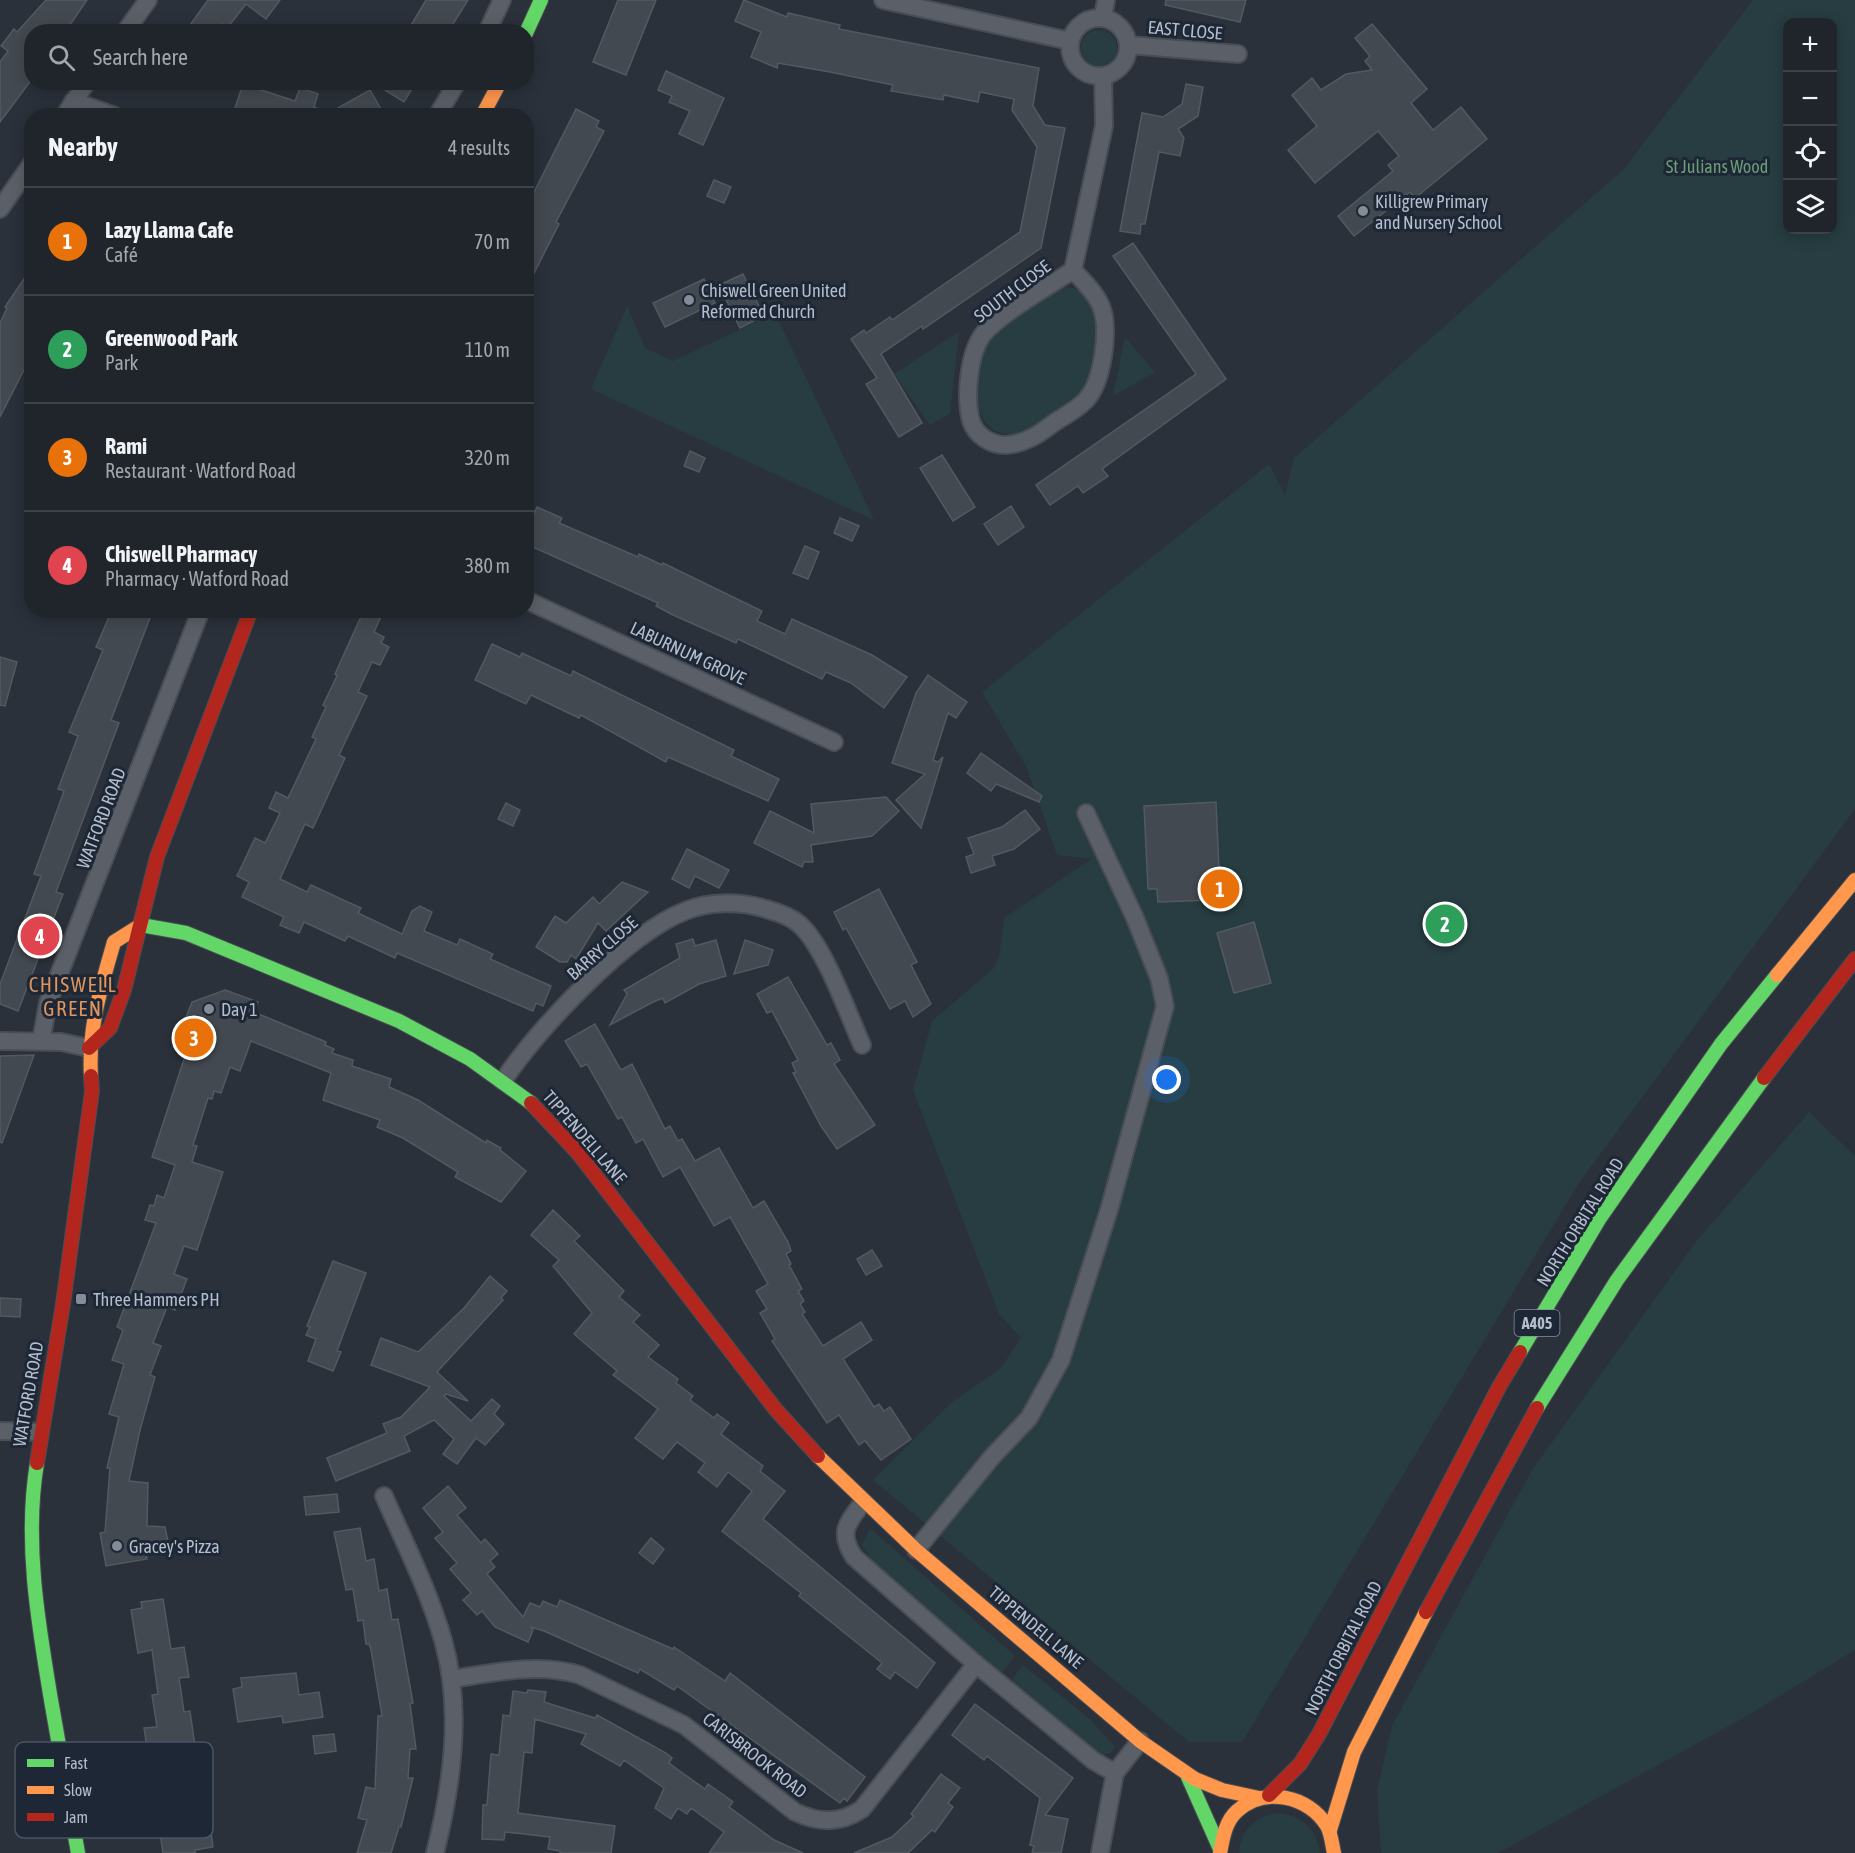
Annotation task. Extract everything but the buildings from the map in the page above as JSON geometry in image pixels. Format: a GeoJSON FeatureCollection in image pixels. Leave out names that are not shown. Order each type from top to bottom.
{"type":"FeatureCollection","features":[{"type":"Feature","properties":{"kind":"main road"},"geometry":{"type":"LineString","coordinates":[[530,24],[541,0]]}},
{"type":"Feature","properties":{"kind":"main road"},"geometry":{"type":"LineString","coordinates":[[486,108],[496,90]]}},
{"type":"Feature","properties":{"kind":"main road"},"geometry":{"type":"LineString","coordinates":[[90,1048],[110,1028],[124,990],[157,857],[248,618]]}},
{"type":"Feature","properties":{"kind":"main road","name":"NORTH ORBITAL ROAD"},"geometry":{"type":"LineString","coordinates":[[1220,1851],[1224,1832],[1232,1818],[1244,1806],[1264,1797],[1300,1764],[1319,1734],[1499,1387],[1600,1218],[1721,1044],[1855,880]]}},
{"type":"Feature","properties":{"kind":"main road","name":"WATFORD ROAD"},"geometry":{"type":"LineString","coordinates":[[58,1742],[37,1620],[32,1531],[35,1470],[63,1304],[92,1091],[90,1048],[95,1005],[114,942],[141,924]]}},
{"type":"Feature","properties":{"kind":"main road","name":"TIPPENDELL LANE"},"geometry":{"type":"LineString","coordinates":[[141,924],[186,933],[399,1021],[470,1059],[503,1081],[532,1104],[578,1153],[776,1410],[863,1502],[1140,1741],[1188,1777],[1213,1788],[1264,1797],[1288,1796],[1305,1803],[1320,1814],[1330,1830]]}},
{"type":"Feature","properties":{"kind":"main road","name":"A405"},"geometry":{"type":"LineString","coordinates":[[1330,1830],[1354,1752],[1471,1525],[1555,1375],[1617,1280],[1726,1127],[1855,959]]}},
{"type":"Feature","properties":{"kind":"main road","name":"TIPPENDELL LANE"},"geometry":{"type":"LineString","coordinates":[[1188,1777],[1220,1851]]}},
{"type":"Feature","properties":{"kind":"main road"},"geometry":{"type":"LineString","coordinates":[[1330,1830],[1335,1853]]}},
{"type":"Feature","properties":{"kind":"main road","name":"WATFORD ROAD"},"geometry":{"type":"LineString","coordinates":[[75,1838],[78,1853]]}},
{"type":"Feature","properties":{"kind":"street"},"geometry":{"type":"LineString","coordinates":[[131,24],[148,0]]}},
{"type":"Feature","properties":{"kind":"street"},"geometry":{"type":"LineString","coordinates":[[490,24],[501,0]]}},
{"type":"Feature","properties":{"kind":"street"},"geometry":{"type":"LineString","coordinates":[[884,0],[1070,41]]}},
{"type":"Feature","properties":{"kind":"street"},"geometry":{"type":"LineString","coordinates":[[1103,17],[1106,0]]}},
{"type":"Feature","properties":{"kind":"street"},"geometry":{"type":"LineString","coordinates":[[1103,17],[1111,20],[1124,30],[1129,45],[1125,63],[1119,69],[1102,76],[1085,73],[1077,67],[1070,50],[1070,41],[1073,33],[1086,20],[1103,17]]}},
{"type":"Feature","properties":{"kind":"street","name":"EAST CLOSE"},"geometry":{"type":"LineString","coordinates":[[1129,45],[1238,54]]}},
{"type":"Feature","properties":{"kind":"street","name":"SOUTH CLOSE"},"geometry":{"type":"LineString","coordinates":[[1073,270],[1095,294],[1106,325],[1098,377],[1093,390],[1085,401],[1039,434],[1018,444],[992,442],[973,427],[968,410],[967,396],[977,347],[983,335],[995,324],[1073,270],[1104,126],[1102,76]]}},
{"type":"Feature","properties":{"kind":"street"},"geometry":{"type":"LineString","coordinates":[[69,108],[81,90]]}},
{"type":"Feature","properties":{"kind":"street"},"geometry":{"type":"LineString","coordinates":[[442,108],[452,90]]}},
{"type":"Feature","properties":{"kind":"street"},"geometry":{"type":"LineString","coordinates":[[0,209],[24,174]]}},
{"type":"Feature","properties":{"kind":"street","name":"LABURNUM GROVE"},"geometry":{"type":"LineString","coordinates":[[534,604],[834,742]]}},
{"type":"Feature","properties":{"kind":"street","name":"WATFORD ROAD"},"geometry":{"type":"LineString","coordinates":[[41,1041],[48,1003],[198,618]]}},
{"type":"Feature","properties":{"kind":"street"},"geometry":{"type":"LineString","coordinates":[[916,1550],[992,1456],[1029,1418],[1061,1360],[1109,1210],[1165,1006],[1151,958],[1086,813]]}},
{"type":"Feature","properties":{"kind":"street","name":"BARRY CLOSE"},"geometry":{"type":"LineString","coordinates":[[503,1081],[524,1053],[608,964],[657,926],[685,911],[705,905],[735,903],[758,906],[799,924],[821,957],[862,1045]]}},
{"type":"Feature","properties":{"kind":"street"},"geometry":{"type":"LineString","coordinates":[[0,1041],[41,1041],[90,1048]]}},
{"type":"Feature","properties":{"kind":"street"},"geometry":{"type":"LineString","coordinates":[[0,1431],[40,1432]]}},
{"type":"Feature","properties":{"kind":"street"},"geometry":{"type":"LineString","coordinates":[[384,1496],[428,1598],[443,1641],[451,1679],[453,1748],[439,1852]]}},
{"type":"Feature","properties":{"kind":"street"},"geometry":{"type":"LineString","coordinates":[[863,1502],[846,1529],[844,1538],[854,1557],[976,1664],[1094,1761],[1115,1773]]}},
{"type":"Feature","properties":{"kind":"street","name":"CARISBROOK ROAD"},"geometry":{"type":"LineString","coordinates":[[451,1679],[544,1668],[580,1675],[684,1725],[795,1812],[829,1821],[852,1815],[862,1809],[976,1664]]}},
{"type":"Feature","properties":{"kind":"street"},"geometry":{"type":"LineString","coordinates":[[1100,1853],[1115,1773],[1140,1741]]}},
{"type":"Feature","properties":{"kind":"green space","name":"St Julians Wood"},"geometry":{"type":"Polygon","coordinates":[[[1753,0],[1855,0],[1855,809],[1579,1183],[1242,1742],[1189,1742],[873,1480],[952,1402],[1000,1369],[1021,1338],[999,1314],[913,1090],[932,1021],[994,968],[999,957],[1004,918],[1092,859],[1057,855],[1027,768],[982,692],[1269,464],[1285,494],[1294,458],[1624,169],[1753,0]]]}},
{"type":"Feature","properties":{"kind":"green space"},"geometry":{"type":"Polygon","coordinates":[[[1099,30],[1112,35],[1117,48],[1112,61],[1099,66],[1086,61],[1081,48],[1086,35],[1099,30]]]}},
{"type":"Feature","properties":{"kind":"green space"},"geometry":{"type":"Polygon","coordinates":[[[1068,287],[1081,292],[1090,301],[1098,327],[1096,358],[1087,384],[1065,409],[1034,429],[1013,434],[999,432],[989,426],[982,416],[978,403],[977,374],[984,348],[1009,321],[1047,297],[1068,287]]]}},
{"type":"Feature","properties":{"kind":"green space"},"geometry":{"type":"Polygon","coordinates":[[[627,306],[645,348],[673,361],[775,313],[874,520],[591,389],[627,306]]]}},
{"type":"Feature","properties":{"kind":"green space"},"geometry":{"type":"Polygon","coordinates":[[[959,332],[950,414],[930,425],[894,374],[959,332]]]}},
{"type":"Feature","properties":{"kind":"green space"},"geometry":{"type":"Polygon","coordinates":[[[1125,337],[1155,372],[1113,396],[1125,337]]]}},
{"type":"Feature","properties":{"kind":"green space"},"geometry":{"type":"Polygon","coordinates":[[[1809,1112],[1855,1156],[1855,1650],[1747,1716],[1498,1853],[1381,1853],[1377,1790],[1392,1726],[1532,1470],[1698,1239],[1809,1112]]]}},
{"type":"Feature","properties":{"kind":"green space"},"geometry":{"type":"Polygon","coordinates":[[[870,1528],[1015,1656],[1002,1673],[875,1565],[862,1545],[870,1528]]]}},
{"type":"Feature","properties":{"kind":"green space"},"geometry":{"type":"Polygon","coordinates":[[[1023,1665],[1090,1719],[1115,1747],[1111,1753],[1103,1755],[1090,1748],[1011,1681],[1023,1665]]]}},
{"type":"Feature","properties":{"kind":"green space"},"geometry":{"type":"Polygon","coordinates":[[[1276,1813],[1285,1814],[1306,1824],[1315,1836],[1320,1853],[1239,1853],[1242,1838],[1250,1826],[1276,1813]]]}},
{"type":"Feature","properties":{"kind":"traffic: fast"},"geometry":{"type":"LineString","coordinates":[[530,24],[541,0]]}},
{"type":"Feature","properties":{"kind":"traffic: fast"},"geometry":{"type":"LineString","coordinates":[[141,925],[186,933],[399,1021],[470,1059],[531,1103]]}},
{"type":"Feature","properties":{"kind":"traffic: fast"},"geometry":{"type":"LineString","coordinates":[[1520,1352],[1600,1218],[1721,1044],[1777,975]]}},
{"type":"Feature","properties":{"kind":"traffic: fast"},"geometry":{"type":"LineString","coordinates":[[1537,1408],[1617,1280],[1764,1078]]}},
{"type":"Feature","properties":{"kind":"traffic: fast"},"geometry":{"type":"LineString","coordinates":[[37,1463],[32,1522],[34,1582],[58,1742]]}},
{"type":"Feature","properties":{"kind":"traffic: fast"},"geometry":{"type":"LineString","coordinates":[[1188,1777],[1220,1849]]}},
{"type":"Feature","properties":{"kind":"traffic: fast"},"geometry":{"type":"LineString","coordinates":[[75,1838],[78,1853]]}},
{"type":"Feature","properties":{"kind":"traffic: slow"},"geometry":{"type":"LineString","coordinates":[[486,108],[496,90]]}},
{"type":"Feature","properties":{"kind":"traffic: slow"},"geometry":{"type":"LineString","coordinates":[[1777,975],[1855,880]]}},
{"type":"Feature","properties":{"kind":"traffic: slow"},"geometry":{"type":"LineString","coordinates":[[91,1076],[94,1024],[114,942],[141,925]]}},
{"type":"Feature","properties":{"kind":"traffic: slow"},"geometry":{"type":"LineString","coordinates":[[818,1456],[916,1550],[1140,1741],[1195,1779],[1222,1790],[1259,1798]]}},
{"type":"Feature","properties":{"kind":"traffic: slow"},"geometry":{"type":"LineString","coordinates":[[1330,1830],[1354,1752],[1426,1612]]}},
{"type":"Feature","properties":{"kind":"traffic: slow"},"geometry":{"type":"LineString","coordinates":[[1220,1853],[1227,1825],[1233,1815],[1248,1803],[1273,1797],[1298,1801],[1319,1816],[1327,1826],[1334,1853]]}},
{"type":"Feature","properties":{"kind":"traffic: jam"},"geometry":{"type":"LineString","coordinates":[[89,1048],[110,1028],[124,990],[157,857],[248,618]]}},
{"type":"Feature","properties":{"kind":"traffic: jam"},"geometry":{"type":"LineString","coordinates":[[1764,1078],[1855,959]]}},
{"type":"Feature","properties":{"kind":"traffic: jam"},"geometry":{"type":"LineString","coordinates":[[37,1463],[63,1304],[92,1091],[91,1076]]}},
{"type":"Feature","properties":{"kind":"traffic: jam"},"geometry":{"type":"LineString","coordinates":[[531,1103],[578,1153],[776,1410],[818,1456]]}},
{"type":"Feature","properties":{"kind":"traffic: jam"},"geometry":{"type":"LineString","coordinates":[[1269,1795],[1300,1764],[1319,1734],[1499,1387],[1520,1352]]}},
{"type":"Feature","properties":{"kind":"traffic: jam"},"geometry":{"type":"LineString","coordinates":[[1426,1612],[1537,1408]]}},
{"type":"Feature","properties":{"kind":"place","name":"Killigrew Primary and Nursery School"},"geometry":{"type":"Point","coordinates":[1363,211]}},
{"type":"Feature","properties":{"kind":"place","name":"Chiswell Green United Reformed Church"},"geometry":{"type":"Point","coordinates":[689,300]}},
{"type":"Feature","properties":{"kind":"place","name":"Lazy Llama Cafe"},"geometry":{"type":"Point","coordinates":[1220,889]}},
{"type":"Feature","properties":{"kind":"place","name":"Greenwood Park"},"geometry":{"type":"Point","coordinates":[1445,924]}},
{"type":"Feature","properties":{"kind":"place","name":"Chiswell Pharmacy"},"geometry":{"type":"Point","coordinates":[40,936]}},
{"type":"Feature","properties":{"kind":"place","name":"Day 1"},"geometry":{"type":"Point","coordinates":[209,1009]}},
{"type":"Feature","properties":{"kind":"place","name":"Rami"},"geometry":{"type":"Point","coordinates":[194,1038]}},
{"type":"Feature","properties":{"kind":"place","name":"Three Hammers PH"},"geometry":{"type":"Point","coordinates":[81,1299]}},
{"type":"Feature","properties":{"kind":"place","name":"Gracey's Pizza"},"geometry":{"type":"Point","coordinates":[117,1546]}},
{"type":"Feature","properties":{"kind":"district","name":"CHISWELL GREEN"},"geometry":{"type":"Point","coordinates":[73,996]}}]}
